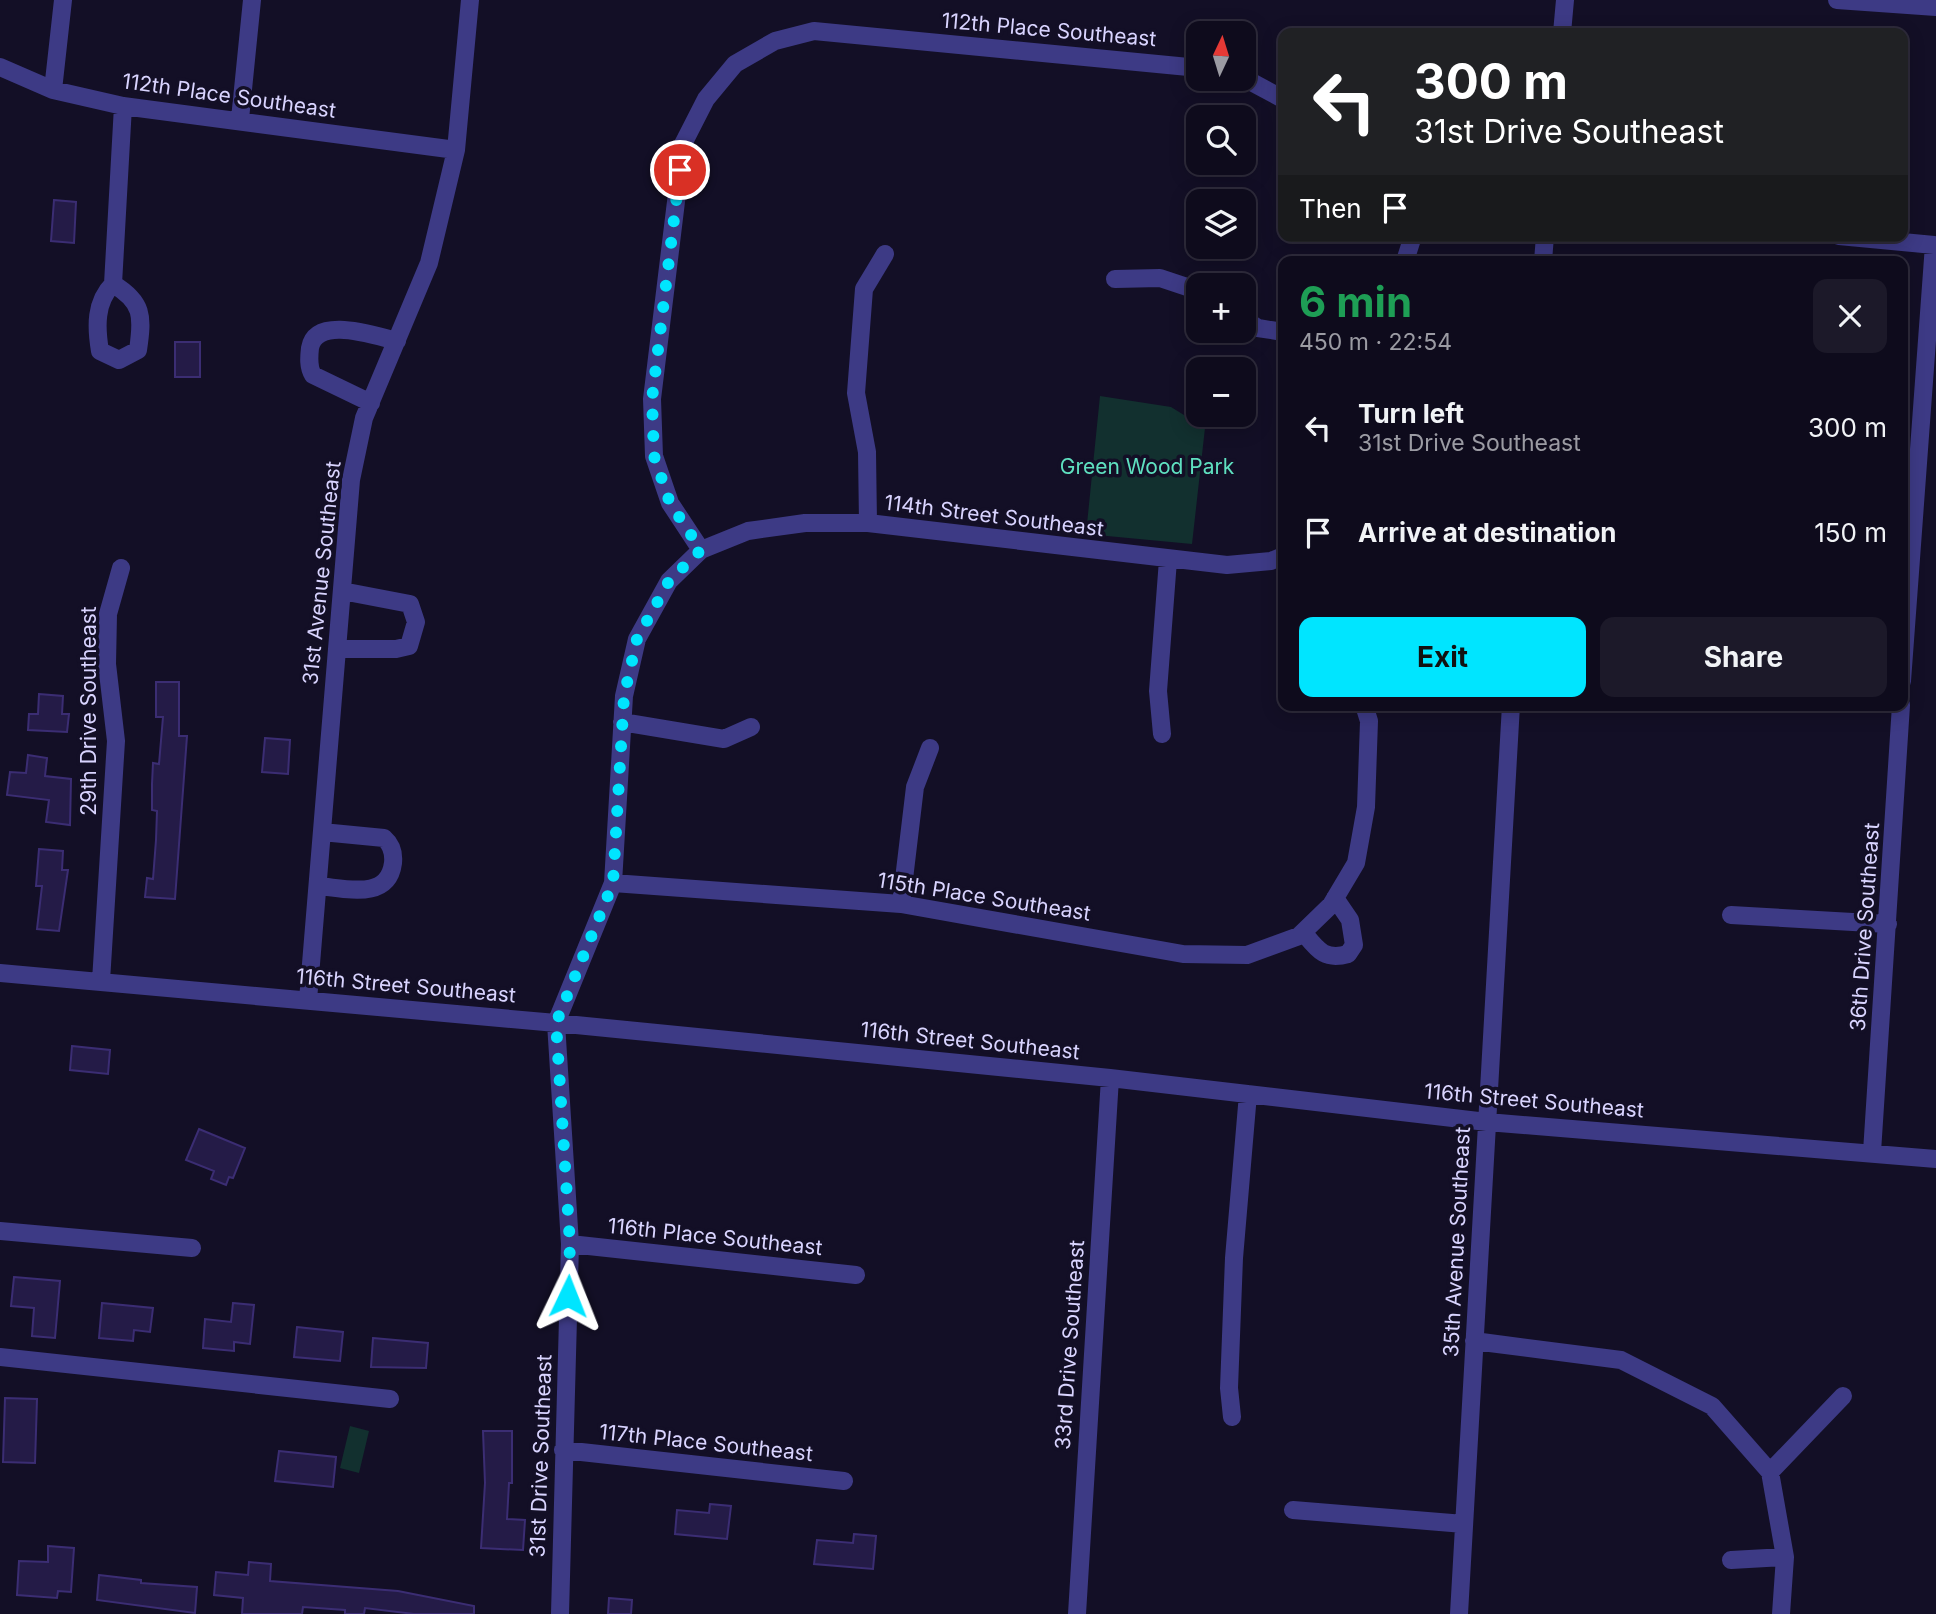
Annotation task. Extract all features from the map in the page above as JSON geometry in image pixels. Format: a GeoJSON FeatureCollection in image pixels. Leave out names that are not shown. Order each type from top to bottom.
{"type":"FeatureCollection","features":[{"type":"Feature","properties":{"kind":"street"},"geometry":{"type":"LineString","coordinates":[[53,90],[63,0]]}},
{"type":"Feature","properties":{"kind":"street"},"geometry":{"type":"LineString","coordinates":[[240,120],[252,0]]}},
{"type":"Feature","properties":{"kind":"street","name":"31st Avenue Southeast"},"geometry":{"type":"LineString","coordinates":[[308,1000],[351,480],[371,403],[429,263],[456,150],[470,0]]}},
{"type":"Feature","properties":{"kind":"street"},"geometry":{"type":"LineString","coordinates":[[1562,28],[1565,0]]}},
{"type":"Feature","properties":{"kind":"street"},"geometry":{"type":"LineString","coordinates":[[1837,0],[1936,7]]}},
{"type":"Feature","properties":{"kind":"street","name":"112th Place Southeast"},"geometry":{"type":"LineString","coordinates":[[701,550],[670,503],[654,456],[652,399],[683,144],[706,99],[735,64],[775,41],[814,31],[1186,67]]}},
{"type":"Feature","properties":{"kind":"street","name":"112th Place Southeast"},"geometry":{"type":"LineString","coordinates":[[0,67],[53,90],[123,106],[456,150]]}},
{"type":"Feature","properties":{"kind":"street"},"geometry":{"type":"LineString","coordinates":[[1256,84],[1278,96]]}},
{"type":"Feature","properties":{"kind":"street"},"geometry":{"type":"LineString","coordinates":[[113,284],[123,106]]}},
{"type":"Feature","properties":{"kind":"street"},"geometry":{"type":"LineString","coordinates":[[1902,242],[1934,245],[1908,501]]}},
{"type":"Feature","properties":{"kind":"street"},"geometry":{"type":"LineString","coordinates":[[868,523],[867,452],[856,393],[864,289],[885,254]]}},
{"type":"Feature","properties":{"kind":"street"},"geometry":{"type":"LineString","coordinates":[[1115,279],[1160,278],[1186,286]]}},
{"type":"Feature","properties":{"kind":"street"},"geometry":{"type":"LineString","coordinates":[[1256,327],[1278,331]]}},
{"type":"Feature","properties":{"kind":"street"},"geometry":{"type":"LineString","coordinates":[[371,403],[313,375],[309,360],[312,341],[317,335],[331,329],[356,331],[397,341]]}},
{"type":"Feature","properties":{"kind":"street","name":"114th Street Southeast"},"geometry":{"type":"LineString","coordinates":[[701,550],[748,531],[805,523],[868,523],[1168,560],[1227,565],[1278,558]]}},
{"type":"Feature","properties":{"kind":"street","name":"31st Drive Southeast"},"geometry":{"type":"LineString","coordinates":[[559,1614],[570,1244],[556,1023],[613,883],[624,696],[637,639],[669,581],[701,550]]}},
{"type":"Feature","properties":{"kind":"street"},"geometry":{"type":"LineString","coordinates":[[1161,733],[1158,691],[1168,560]]}},
{"type":"Feature","properties":{"kind":"street","name":"29th Drive Southeast"},"geometry":{"type":"LineString","coordinates":[[101,981],[116,741],[107,664],[108,614],[121,568]]}},
{"type":"Feature","properties":{"kind":"street"},"geometry":{"type":"LineString","coordinates":[[337,649],[396,649],[409,646],[416,622],[410,604],[342,591]]}},
{"type":"Feature","properties":{"kind":"street","name":"115th Place Southeast"},"geometry":{"type":"LineString","coordinates":[[613,883],[901,904],[1184,954],[1247,955],[1303,932],[1333,902],[1356,863],[1366,807],[1369,721],[1366,711]]}},
{"type":"Feature","properties":{"kind":"street","name":"35th Avenue Southeast"},"geometry":{"type":"LineString","coordinates":[[1459,1614],[1511,711]]}},
{"type":"Feature","properties":{"kind":"street","name":"36th Drive Southeast"},"geometry":{"type":"LineString","coordinates":[[1872,1152],[1901,711]]}},
{"type":"Feature","properties":{"kind":"street"},"geometry":{"type":"LineString","coordinates":[[622,722],[724,739],[751,727]]}},
{"type":"Feature","properties":{"kind":"street"},"geometry":{"type":"LineString","coordinates":[[901,904],[915,787],[930,748]]}},
{"type":"Feature","properties":{"kind":"street"},"geometry":{"type":"LineString","coordinates":[[318,886],[378,888],[387,882],[393,862],[391,846],[384,838],[322,832]]}},
{"type":"Feature","properties":{"kind":"street"},"geometry":{"type":"LineString","coordinates":[[1303,932],[1321,954],[1335,958],[1348,954],[1354,945],[1350,920],[1333,902]]}},
{"type":"Feature","properties":{"kind":"street"},"geometry":{"type":"LineString","coordinates":[[1731,915],[1888,924]]}},
{"type":"Feature","properties":{"kind":"street","name":"116th Street Southeast"},"geometry":{"type":"LineString","coordinates":[[0,974],[556,1023],[1110,1078],[1487,1122],[1936,1159]]}},
{"type":"Feature","properties":{"kind":"street","name":"33rd Drive Southeast"},"geometry":{"type":"LineString","coordinates":[[1077,1614],[1110,1078]]}},
{"type":"Feature","properties":{"kind":"street"},"geometry":{"type":"LineString","coordinates":[[1232,1417],[1229,1388],[1234,1258],[1248,1094]]}},
{"type":"Feature","properties":{"kind":"street"},"geometry":{"type":"LineString","coordinates":[[0,1231],[192,1248]]}},
{"type":"Feature","properties":{"kind":"street","name":"116th Place Southeast"},"geometry":{"type":"LineString","coordinates":[[570,1244],[856,1275]]}},
{"type":"Feature","properties":{"kind":"street"},"geometry":{"type":"LineString","coordinates":[[1474,1342],[1621,1360],[1712,1406],[1770,1472],[1785,1557],[1781,1614]]}},
{"type":"Feature","properties":{"kind":"street"},"geometry":{"type":"LineString","coordinates":[[0,1357],[390,1399]]}},
{"type":"Feature","properties":{"kind":"street"},"geometry":{"type":"LineString","coordinates":[[1770,1472],[1843,1396]]}},
{"type":"Feature","properties":{"kind":"street","name":"117th Place Southeast"},"geometry":{"type":"LineString","coordinates":[[563,1450],[845,1481]]}},
{"type":"Feature","properties":{"kind":"street"},"geometry":{"type":"LineString","coordinates":[[1293,1510],[1464,1524]]}},
{"type":"Feature","properties":{"kind":"street"},"geometry":{"type":"LineString","coordinates":[[1731,1560],[1785,1557]]}},
{"type":"Feature","properties":{"kind":"green space","name":"Green Wood Park"},"geometry":{"type":"Polygon","coordinates":[[[1100,396],[1171,407],[1186,416],[1186,427],[1205,428],[1192,544],[1086,534],[1100,396]]]}},
{"type":"Feature","properties":{"kind":"green space"},"geometry":{"type":"Polygon","coordinates":[[[350,1426],[369,1431],[359,1473],[340,1468],[350,1426]]]}},
{"type":"Feature","properties":{"kind":"building"},"geometry":{"type":"Polygon","coordinates":[[[54,200],[76,202],[74,243],[51,241],[54,200]]]}},
{"type":"Feature","properties":{"kind":"building"},"geometry":{"type":"Polygon","coordinates":[[[175,342],[200,342],[200,377],[175,377],[175,342]]]}},
{"type":"Feature","properties":{"kind":"building"},"geometry":{"type":"Polygon","coordinates":[[[156,682],[179,682],[179,736],[187,736],[175,899],[145,897],[147,878],[153,879],[157,811],[152,810],[153,763],[159,764],[163,717],[156,717],[156,682]]]}},
{"type":"Feature","properties":{"kind":"building"},"geometry":{"type":"Polygon","coordinates":[[[39,694],[63,696],[62,714],[69,714],[67,732],[28,730],[29,714],[38,714],[39,694]]]}},
{"type":"Feature","properties":{"kind":"building"},"geometry":{"type":"Polygon","coordinates":[[[265,738],[290,740],[288,774],[262,772],[265,738]]]}},
{"type":"Feature","properties":{"kind":"building"},"geometry":{"type":"Polygon","coordinates":[[[28,755],[47,758],[45,776],[71,779],[70,825],[46,822],[49,800],[7,795],[10,772],[26,773],[28,755]]]}},
{"type":"Feature","properties":{"kind":"building"},"geometry":{"type":"Polygon","coordinates":[[[39,849],[63,851],[62,870],[68,870],[59,931],[37,929],[42,886],[36,886],[39,849]]]}},
{"type":"Feature","properties":{"kind":"building"},"geometry":{"type":"Polygon","coordinates":[[[72,1046],[110,1050],[108,1074],[70,1070],[72,1046]]]}},
{"type":"Feature","properties":{"kind":"building"},"geometry":{"type":"Polygon","coordinates":[[[199,1129],[245,1148],[233,1178],[229,1177],[226,1185],[211,1179],[214,1171],[186,1160],[199,1129]]]}},
{"type":"Feature","properties":{"kind":"building"},"geometry":{"type":"Polygon","coordinates":[[[14,1277],[60,1281],[55,1338],[32,1336],[34,1308],[11,1306],[14,1277]]]}},
{"type":"Feature","properties":{"kind":"building"},"geometry":{"type":"Polygon","coordinates":[[[102,1303],[153,1308],[150,1332],[134,1330],[133,1341],[99,1338],[102,1303]]]}},
{"type":"Feature","properties":{"kind":"building"},"geometry":{"type":"Polygon","coordinates":[[[233,1303],[254,1305],[250,1344],[234,1342],[234,1351],[203,1348],[205,1319],[231,1322],[233,1303]]]}},
{"type":"Feature","properties":{"kind":"building"},"geometry":{"type":"Polygon","coordinates":[[[297,1327],[343,1332],[340,1361],[294,1357],[297,1327]]]}},
{"type":"Feature","properties":{"kind":"building"},"geometry":{"type":"Polygon","coordinates":[[[373,1338],[428,1343],[426,1368],[371,1367],[373,1338]]]}},
{"type":"Feature","properties":{"kind":"building"},"geometry":{"type":"Polygon","coordinates":[[[5,1398],[37,1399],[35,1463],[3,1462],[5,1398]]]}},
{"type":"Feature","properties":{"kind":"building"},"geometry":{"type":"Polygon","coordinates":[[[483,1431],[512,1431],[512,1483],[509,1483],[507,1519],[525,1520],[523,1550],[481,1548],[485,1483],[483,1431]]]}},
{"type":"Feature","properties":{"kind":"building"},"geometry":{"type":"Polygon","coordinates":[[[279,1451],[336,1457],[333,1487],[275,1481],[279,1451]]]}},
{"type":"Feature","properties":{"kind":"building"},"geometry":{"type":"Polygon","coordinates":[[[710,1504],[731,1506],[727,1539],[675,1534],[677,1510],[709,1513],[710,1504]]]}},
{"type":"Feature","properties":{"kind":"building"},"geometry":{"type":"Polygon","coordinates":[[[854,1534],[876,1536],[873,1569],[814,1564],[817,1540],[853,1543],[854,1534]]]}},
{"type":"Feature","properties":{"kind":"building"},"geometry":{"type":"Polygon","coordinates":[[[48,1546],[74,1548],[71,1592],[58,1591],[57,1598],[17,1595],[19,1561],[48,1562],[48,1546]]]}},
{"type":"Feature","properties":{"kind":"building"},"geometry":{"type":"Polygon","coordinates":[[[249,1562],[271,1564],[270,1581],[398,1591],[474,1606],[474,1614],[414,1614],[365,1608],[364,1614],[345,1614],[345,1610],[303,1607],[302,1614],[242,1614],[243,1598],[214,1595],[216,1572],[248,1575],[249,1562]]]}},
{"type":"Feature","properties":{"kind":"building"},"geometry":{"type":"Polygon","coordinates":[[[99,1575],[141,1580],[141,1583],[197,1587],[195,1613],[97,1600],[99,1575]]]}},
{"type":"Feature","properties":{"kind":"building"},"geometry":{"type":"Polygon","coordinates":[[[609,1598],[632,1600],[631,1614],[608,1614],[609,1598]]]}},
{"type":"Feature","properties":{"kind":"route"},"geometry":{"type":"LineString","coordinates":[[568,1296],[570,1244],[556,1023],[613,883],[624,696],[637,639],[669,581],[701,550],[670,503],[654,456],[652,399],[680,170]]}}]}
